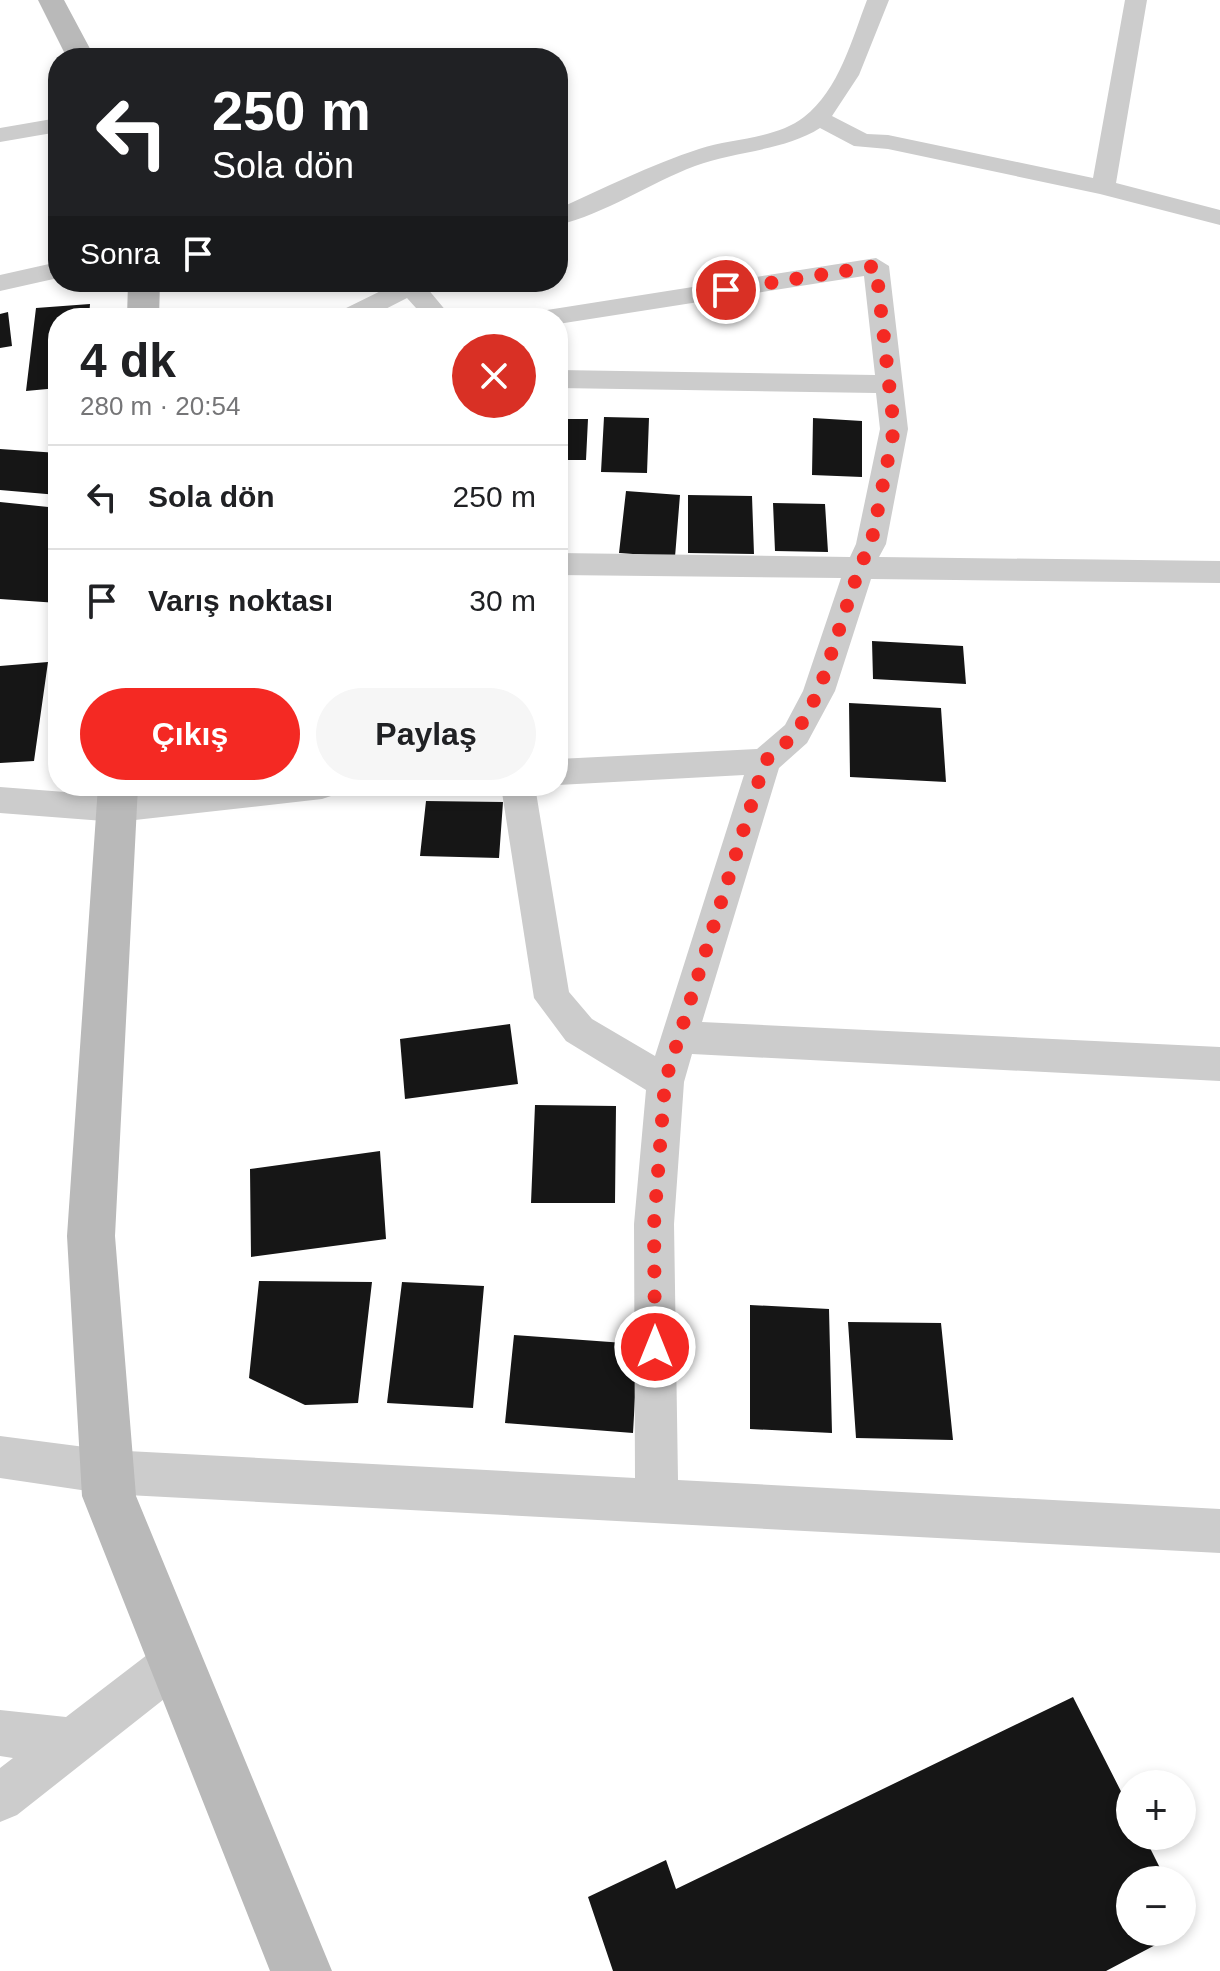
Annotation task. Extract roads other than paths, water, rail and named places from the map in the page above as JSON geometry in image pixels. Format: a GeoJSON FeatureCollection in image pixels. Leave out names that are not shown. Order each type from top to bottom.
{"type":"FeatureCollection","features":[{"type":"Feature","properties":{"kind":"street"},"geometry":{"type":"LineString","coordinates":[[51,0],[76,48]]}},
{"type":"Feature","properties":{"kind":"street"},"geometry":{"type":"LineString","coordinates":[[568,214],[647,178],[730,147],[779,139],[819,118],[846,80],[878,0]]}},
{"type":"Feature","properties":{"kind":"street"},"geometry":{"type":"LineString","coordinates":[[1103,187],[1136,0]]}},
{"type":"Feature","properties":{"kind":"street"},"geometry":{"type":"LineString","coordinates":[[819,118],[862,141],[888,142],[1103,187],[1220,218]]}},
{"type":"Feature","properties":{"kind":"street"},"geometry":{"type":"LineString","coordinates":[[0,135],[48,127]]}},
{"type":"Feature","properties":{"kind":"street"},"geometry":{"type":"LineString","coordinates":[[568,315],[876,266],[894,429],[871,544],[860,566],[819,691],[796,734],[765,761],[665,1082],[654,1224],[657,1501]]}},
{"type":"Feature","properties":{"kind":"street"},"geometry":{"type":"LineString","coordinates":[[0,283],[48,272]]}},
{"type":"Feature","properties":{"kind":"street"},"geometry":{"type":"LineString","coordinates":[[367,308],[399,292]]}},
{"type":"Feature","properties":{"kind":"street"},"geometry":{"type":"LineString","coordinates":[[568,379],[888,384]]}},
{"type":"Feature","properties":{"kind":"street"},"geometry":{"type":"LineString","coordinates":[[568,564],[1220,572]]}},
{"type":"Feature","properties":{"kind":"street"},"geometry":{"type":"LineString","coordinates":[[568,771],[765,761]]}},
{"type":"Feature","properties":{"kind":"street"},"geometry":{"type":"LineString","coordinates":[[520,796],[552,998],[579,1030],[665,1082]]}},
{"type":"Feature","properties":{"kind":"street"},"geometry":{"type":"LineString","coordinates":[[0,800],[118,797],[91,1236],[109,1496],[301,1971]]}},
{"type":"Feature","properties":{"kind":"street"},"geometry":{"type":"LineString","coordinates":[[679,1037],[1220,1064]]}},
{"type":"Feature","properties":{"kind":"street"},"geometry":{"type":"LineString","coordinates":[[0,1457],[108,1472],[1220,1531]]}},
{"type":"Feature","properties":{"kind":"street"},"geometry":{"type":"LineString","coordinates":[[0,1798],[176,1661]]}},
{"type":"Feature","properties":{"kind":"street"},"geometry":{"type":"LineString","coordinates":[[0,1733],[73,1741]]}}]}
